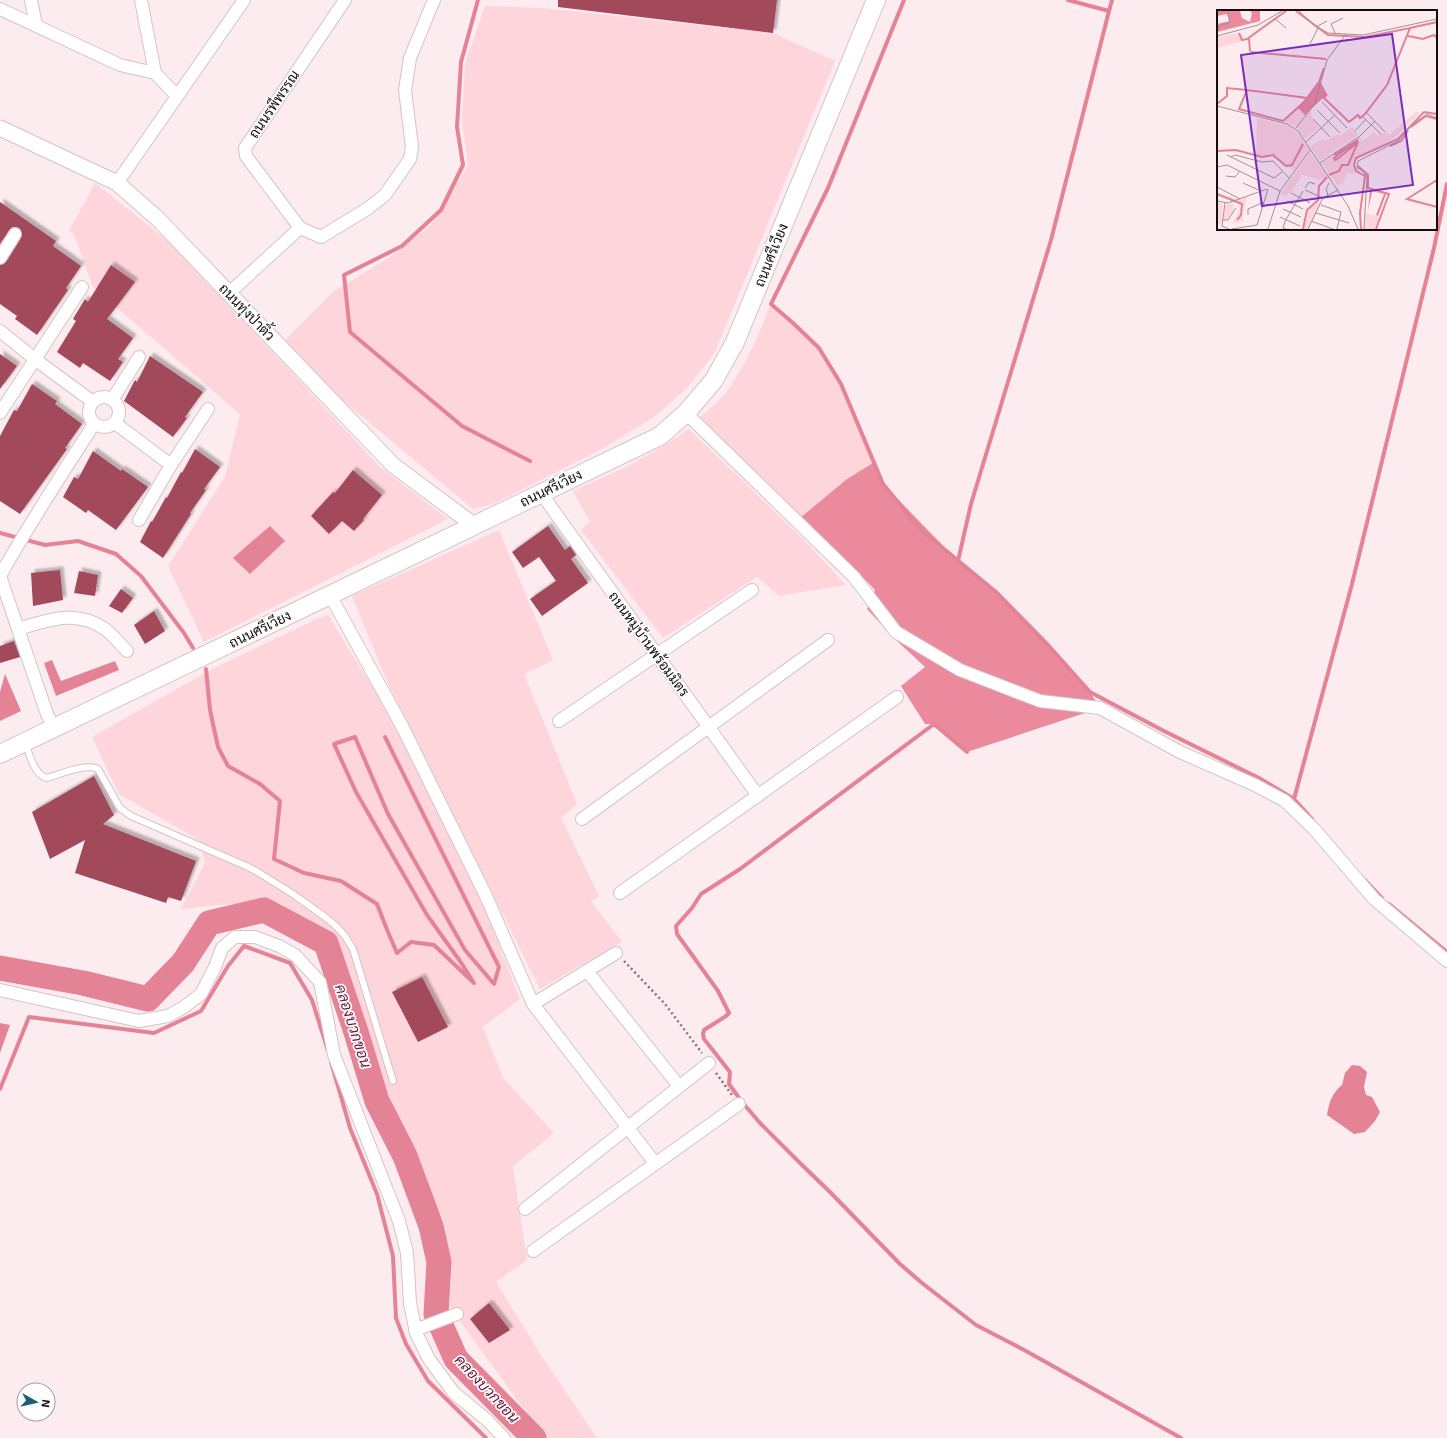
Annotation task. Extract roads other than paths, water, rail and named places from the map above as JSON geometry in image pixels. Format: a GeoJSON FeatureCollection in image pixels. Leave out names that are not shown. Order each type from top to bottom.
{"type":"FeatureCollection","features":[{"type":"Feature","properties":{"kind":"main road","name":"ถนนศรีเวียง"},"geometry":{"type":"LineString","coordinates":[[0,754],[24,742],[50,721],[330,595],[660,436],[686,414],[714,380],[735,342],[876,0]]}},
{"type":"Feature","properties":{"kind":"street"},"geometry":{"type":"LineString","coordinates":[[31,0],[36,25]]}},
{"type":"Feature","properties":{"kind":"street"},"geometry":{"type":"LineString","coordinates":[[149,0],[142,6],[155,73],[177,96]]}},
{"type":"Feature","properties":{"kind":"street"},"geometry":{"type":"LineString","coordinates":[[116,183],[244,0]]}},
{"type":"Feature","properties":{"kind":"street","name":"ถนนรพีพรรณ"},"geometry":{"type":"LineString","coordinates":[[345,0],[245,148],[246,156],[300,228],[321,237],[367,209],[385,195],[410,159],[412,147],[405,90],[410,58],[434,0]]}},
{"type":"Feature","properties":{"kind":"street"},"geometry":{"type":"LineString","coordinates":[[0,9],[120,65],[155,73]]}},
{"type":"Feature","properties":{"kind":"street","name":"ถนนทุ่งป่าติ้ว"},"geometry":{"type":"LineString","coordinates":[[0,128],[116,183],[158,219],[392,464],[475,526]]}},
{"type":"Feature","properties":{"kind":"street"},"geometry":{"type":"LineString","coordinates":[[229,293],[300,228]]}},
{"type":"Feature","properties":{"kind":"street"},"geometry":{"type":"LineString","coordinates":[[0,258],[15,234]]}},
{"type":"Feature","properties":{"kind":"street"},"geometry":{"type":"LineString","coordinates":[[0,414],[82,287]]}},
{"type":"Feature","properties":{"kind":"street"},"geometry":{"type":"LineString","coordinates":[[0,330],[36,360],[93,402]]}},
{"type":"Feature","properties":{"kind":"street"},"geometry":{"type":"LineString","coordinates":[[112,400],[139,357]]}},
{"type":"Feature","properties":{"kind":"street"},"geometry":{"type":"LineString","coordinates":[[102,398],[112,400],[116,403],[119,413],[115,423],[105,428],[94,424],[89,417],[89,412],[93,402],[102,398]]}},
{"type":"Feature","properties":{"kind":"street"},"geometry":{"type":"LineString","coordinates":[[139,520],[171,465],[208,409]]}},
{"type":"Feature","properties":{"kind":"street"},"geometry":{"type":"LineString","coordinates":[[686,414],[854,577],[896,632],[960,670],[1040,701],[1100,708],[1180,752],[1255,785],[1285,801],[1315,830],[1374,900],[1447,961]]}},
{"type":"Feature","properties":{"kind":"street"},"geometry":{"type":"LineString","coordinates":[[115,423],[171,465]]}},
{"type":"Feature","properties":{"kind":"street"},"geometry":{"type":"LineString","coordinates":[[50,721],[18,628],[4,599],[0,576],[32,520],[94,424]]}},
{"type":"Feature","properties":{"kind":"street","name":"ถนนหมู่บ้านพร้อมมิตร"},"geometry":{"type":"LineString","coordinates":[[541,493],[758,796]]}},
{"type":"Feature","properties":{"kind":"street"},"geometry":{"type":"LineString","coordinates":[[559,721],[752,590]]}},
{"type":"Feature","properties":{"kind":"street"},"geometry":{"type":"LineString","coordinates":[[330,595],[402,726],[482,889],[533,1004],[656,1163]]}},
{"type":"Feature","properties":{"kind":"street"},"geometry":{"type":"LineString","coordinates":[[18,628],[75,616],[91,621],[106,630],[127,651]]}},
{"type":"Feature","properties":{"kind":"street"},"geometry":{"type":"LineString","coordinates":[[582,819],[828,640]]}},
{"type":"Feature","properties":{"kind":"street"},"geometry":{"type":"LineString","coordinates":[[620,893],[897,697]]}},
{"type":"Feature","properties":{"kind":"street"},"geometry":{"type":"LineString","coordinates":[[0,990],[139,1021],[168,1016],[184,1007],[201,994],[215,967],[222,948],[235,937],[255,937],[279,946],[294,955],[320,982],[334,1055],[399,1221],[407,1253],[410,1302],[415,1330],[429,1359],[454,1393],[487,1420],[504,1438]]}},
{"type":"Feature","properties":{"kind":"street"},"geometry":{"type":"LineString","coordinates":[[533,1004],[616,953]]}},
{"type":"Feature","properties":{"kind":"street"},"geometry":{"type":"LineString","coordinates":[[587,971],[679,1086]]}},
{"type":"Feature","properties":{"kind":"street"},"geometry":{"type":"LineString","coordinates":[[525,1209],[708,1063]]}},
{"type":"Feature","properties":{"kind":"street"},"geometry":{"type":"LineString","coordinates":[[533,1251],[738,1104]]}},
{"type":"Feature","properties":{"kind":"street"},"geometry":{"type":"LineString","coordinates":[[415,1330],[457,1314]]}},
{"type":"Feature","properties":{"kind":"lane"},"geometry":{"type":"LineString","coordinates":[[24,742],[37,772],[43,777],[47,778],[86,767],[98,768],[120,808],[131,816],[246,866],[293,894],[336,926],[354,949],[393,1081]]}},
{"type":"Feature","properties":{"kind":"waterway"},"geometry":{"type":"LineString","coordinates":[[478,0],[461,62],[457,127],[463,165],[441,210],[402,246],[344,275],[350,332],[462,426],[530,461]]}},
{"type":"Feature","properties":{"kind":"waterway"},"geometry":{"type":"LineString","coordinates":[[904,0],[828,188],[771,304],[819,348],[841,384],[883,484],[921,530],[996,592],[1048,645],[1090,692],[1259,778],[1294,799],[1312,819]]}},
{"type":"Feature","properties":{"kind":"waterway"},"geometry":{"type":"LineString","coordinates":[[958,561],[971,504],[1051,240],[1109,11],[1068,0]]}},
{"type":"Feature","properties":{"kind":"waterway"},"geometry":{"type":"LineString","coordinates":[[1109,11],[1112,0]]}},
{"type":"Feature","properties":{"kind":"waterway"},"geometry":{"type":"LineString","coordinates":[[1294,799],[1352,584],[1434,248],[1447,184]]}},
{"type":"Feature","properties":{"kind":"waterway"},"geometry":{"type":"LineString","coordinates":[[0,533],[45,545],[78,541],[116,554],[141,576],[184,633],[193,648]]}},
{"type":"Feature","properties":{"kind":"waterway"},"geometry":{"type":"LineString","coordinates":[[206,669],[210,710],[218,747],[228,766],[260,784],[280,801],[274,859],[304,873],[341,881],[377,904],[397,953],[411,942],[434,945],[474,983],[427,915],[356,792],[334,744],[355,737],[388,814],[465,950],[494,984],[499,967],[385,737]]}},
{"type":"Feature","properties":{"kind":"waterway"},"geometry":{"type":"LineString","coordinates":[[967,752],[934,724],[740,869],[701,894],[692,908],[676,926],[677,934],[718,991],[729,1013],[704,1030],[704,1039],[730,1072],[729,1084],[760,1123],[900,1264],[922,1283],[976,1325],[1026,1351],[1181,1438]]}},
{"type":"Feature","properties":{"kind":"waterway"},"geometry":{"type":"LineString","coordinates":[[1365,880],[1382,898]]}},
{"type":"Feature","properties":{"kind":"waterway"},"geometry":{"type":"LineString","coordinates":[[1389,904],[1447,952]]}},
{"type":"Feature","properties":{"kind":"waterway","name":"คลองบวกขอน"},"geometry":{"type":"LineString","coordinates":[[0,968],[83,983],[148,999],[183,963],[209,923],[264,910],[326,943],[356,1032],[377,1101],[405,1156],[431,1226],[439,1262],[436,1314],[456,1359],[534,1438]]}},
{"type":"Feature","properties":{"kind":"waterway"},"geometry":{"type":"LineString","coordinates":[[0,1089],[29,1017],[154,1033],[201,1011],[228,966],[244,946],[290,963],[312,1000],[328,1051]]}},
{"type":"Feature","properties":{"kind":"waterway"},"geometry":{"type":"LineString","coordinates":[[331,1062],[350,1128],[377,1194],[393,1256],[396,1318],[406,1344],[428,1381],[486,1438]]}}]}
